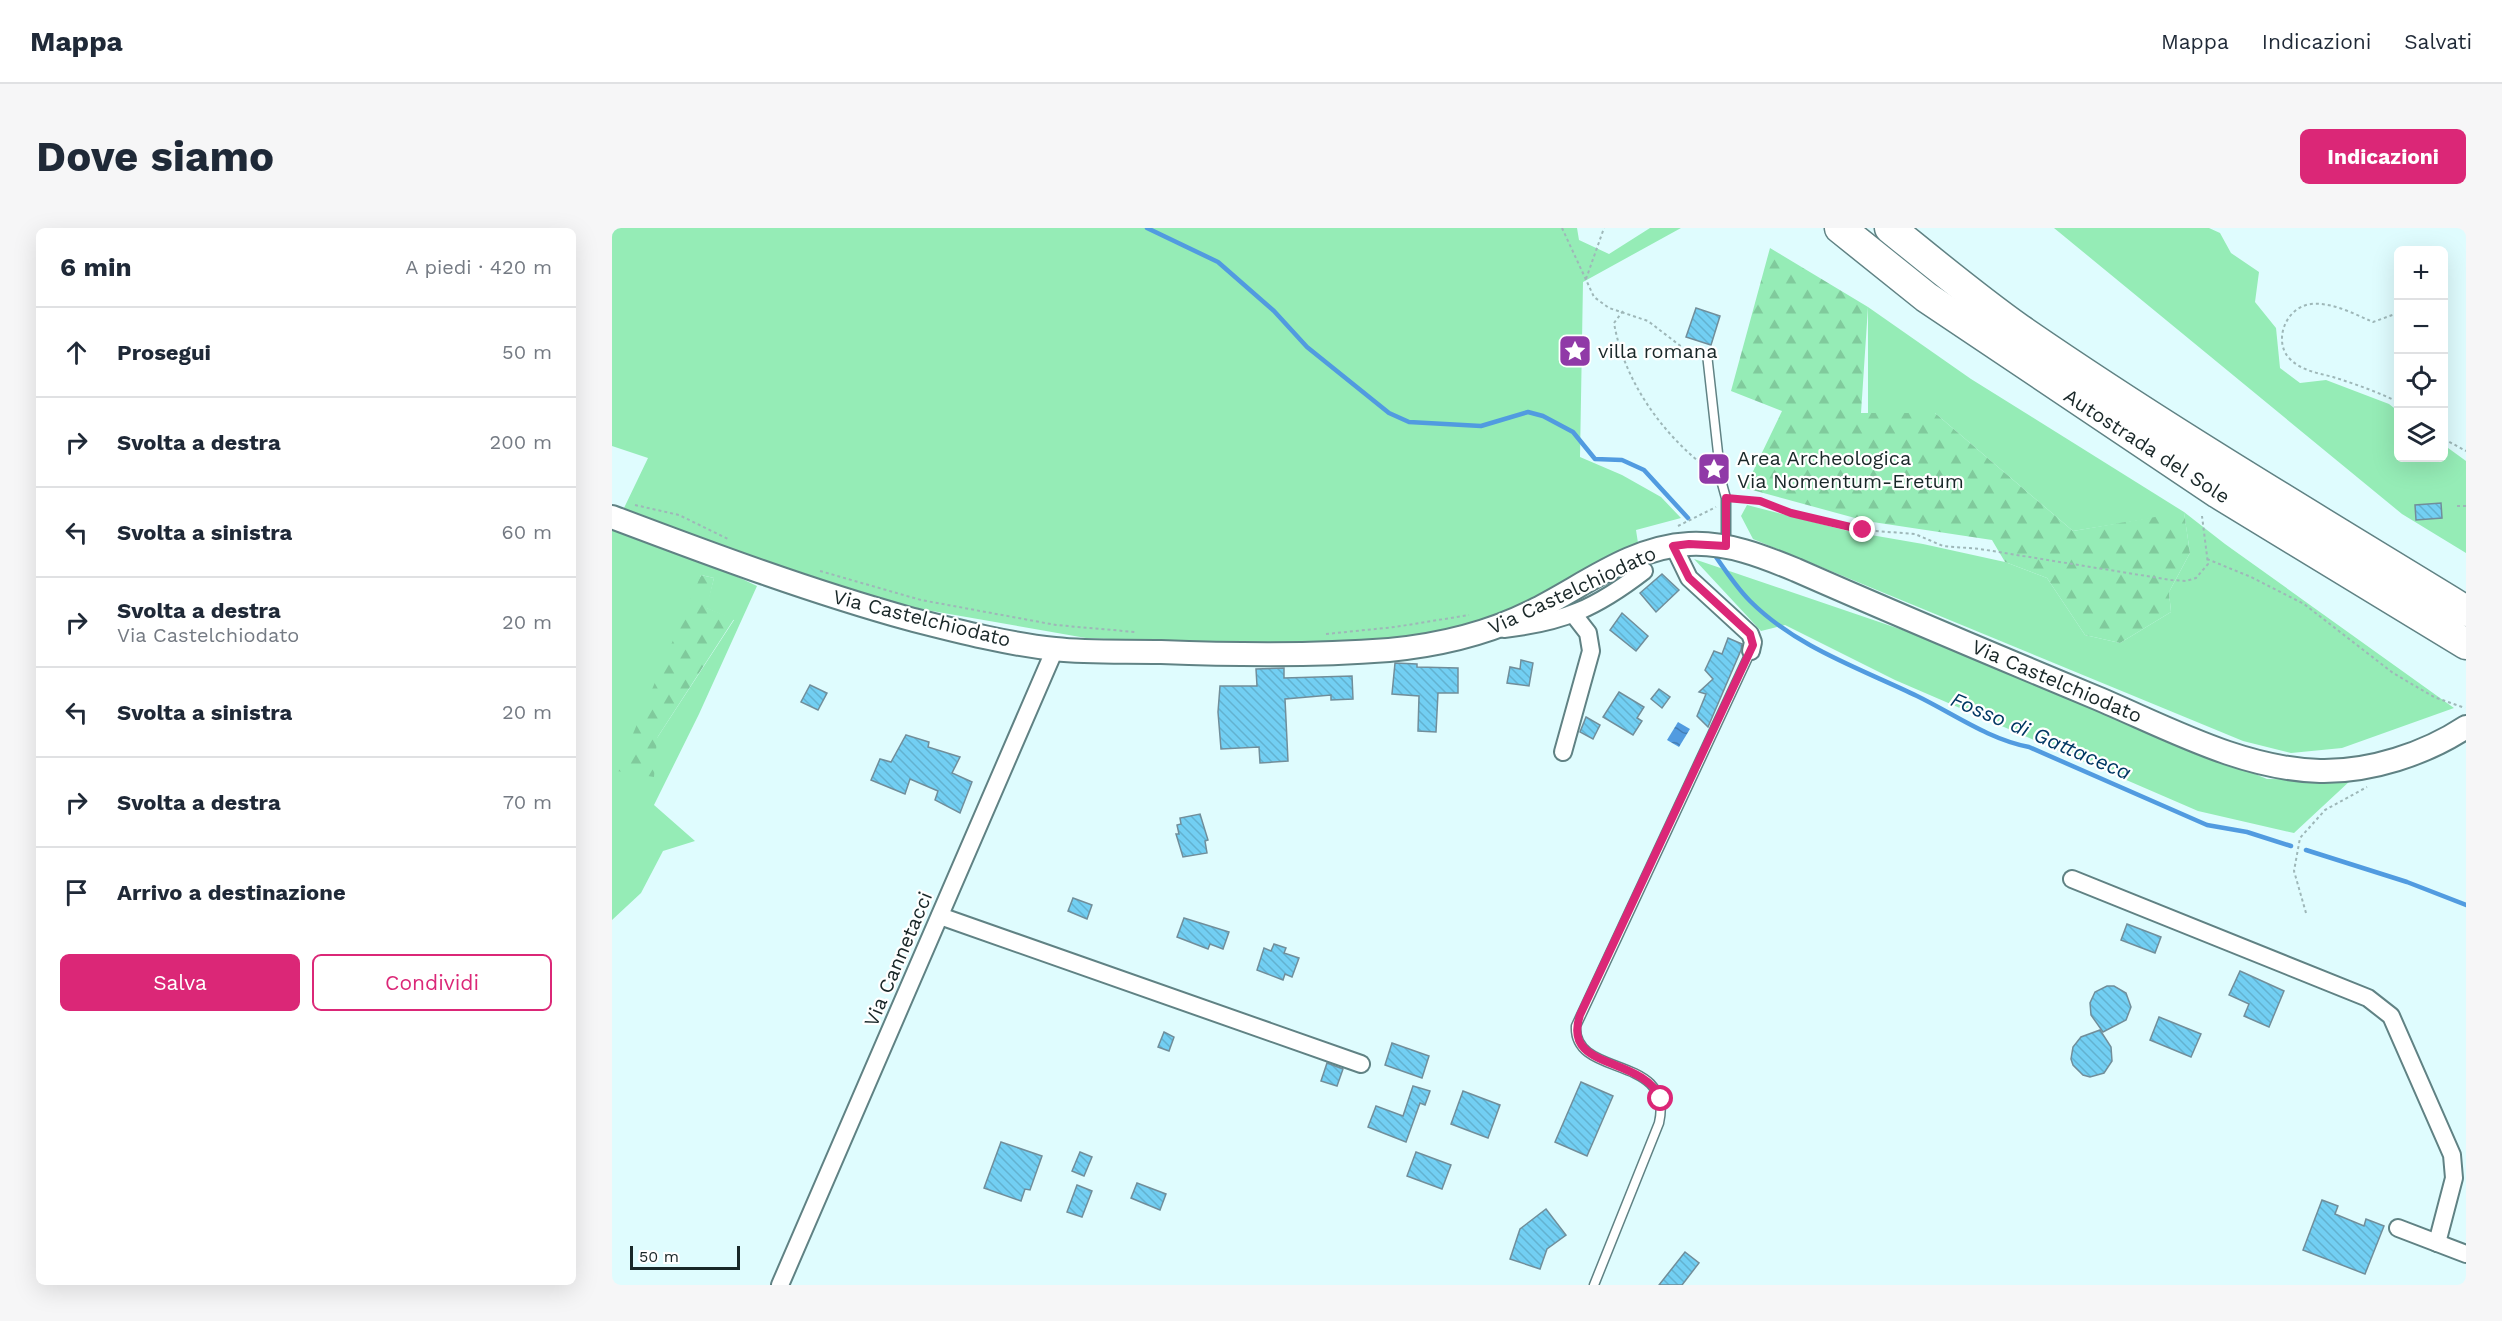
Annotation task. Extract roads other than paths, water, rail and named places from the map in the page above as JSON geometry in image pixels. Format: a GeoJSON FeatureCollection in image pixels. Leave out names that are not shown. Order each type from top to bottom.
{"type":"FeatureCollection","features":[{"type":"Feature","properties":{"kind":"highway","name":"Autostrada del Sole"},"geometry":{"type":"LineString","coordinates":[[1840,228],[1926,297],[2218,494],[2466,644]]}},
{"type":"Feature","properties":{"kind":"highway","name":"Autostrada del Sole"},"geometry":{"type":"LineString","coordinates":[[1890,228],[1956,282],[2029,335],[2229,465],[2466,611]]}},
{"type":"Feature","properties":{"kind":"street","name":"Via Castelchiodato"},"geometry":{"type":"LineString","coordinates":[[619,510],[733,563],[874,609],[957,631],[1055,649],[1240,655],[1345,653],[1427,645],[1480,623],[1540,608],[1629,558],[1689,544],[1726,546],[1796,570],[2238,757],[2320,771],[2363,767],[2395,760],[2430,747],[2466,727]]}},
{"type":"Feature","properties":{"kind":"street"},"geometry":{"type":"LineString","coordinates":[[1673,546],[1689,578],[1750,634],[1753,642],[1751,651]]}},
{"type":"Feature","properties":{"kind":"street"},"geometry":{"type":"LineString","coordinates":[[1480,623],[1544,624],[1574,615],[1605,599],[1644,571]]}},
{"type":"Feature","properties":{"kind":"street"},"geometry":{"type":"LineString","coordinates":[[1563,752],[1591,651],[1588,633],[1574,615]]}},
{"type":"Feature","properties":{"kind":"street","name":"Via Cannetacci"},"geometry":{"type":"LineString","coordinates":[[780,1285],[1055,649]]}},
{"type":"Feature","properties":{"kind":"street"},"geometry":{"type":"LineString","coordinates":[[2072,879],[2368,998],[2391,1016],[2452,1155],[2454,1178],[2437,1243]]}},
{"type":"Feature","properties":{"kind":"street"},"geometry":{"type":"LineString","coordinates":[[940,916],[1361,1064]]}},
{"type":"Feature","properties":{"kind":"street"},"geometry":{"type":"LineString","coordinates":[[2398,1228],[2466,1254]]}},
{"type":"Feature","properties":{"kind":"lane"},"geometry":{"type":"LineString","coordinates":[[1707,354],[1721,480],[1726,498],[1726,546]]}},
{"type":"Feature","properties":{"kind":"lane"},"geometry":{"type":"LineString","coordinates":[[1594,1285],[1659,1123],[1661,1099],[1654,1087],[1643,1078],[1584,1050],[1577,1040],[1576,1026],[1751,651]]}},
{"type":"Feature","properties":{"kind":"water"},"geometry":{"type":"Polygon","coordinates":[[[1678,722],[1690,729],[1679,747],[1667,740],[1678,722]]]}},
{"type":"Feature","properties":{"kind":"waterway"},"geometry":{"type":"LineString","coordinates":[[1147,228],[1218,262],[1274,311],[1307,347],[1389,413],[1409,422],[1481,426],[1528,412],[1543,416],[1573,432],[1595,459],[1622,460],[1644,470],[1688,518]]}},
{"type":"Feature","properties":{"kind":"waterway","name":"Fosso di Gattaceca"},"geometry":{"type":"LineString","coordinates":[[1714,554],[1740,590],[1768,617],[1787,631],[1829,655],[1917,696],[1985,732],[2029,747],[2207,825],[2247,832],[2291,846]]}},
{"type":"Feature","properties":{"kind":"waterway","name":"Fosso di Gattaceca"},"geometry":{"type":"LineString","coordinates":[[2306,850],[2407,882],[2466,905]]}},
{"type":"Feature","properties":{"kind":"place","name":"villa romana"},"geometry":{"type":"Point","coordinates":[1575,351]}},
{"type":"Feature","properties":{"kind":"place","name":"Area Archeologica Via Nomentum-Eretum"},"geometry":{"type":"Point","coordinates":[1714,469]}}]}
